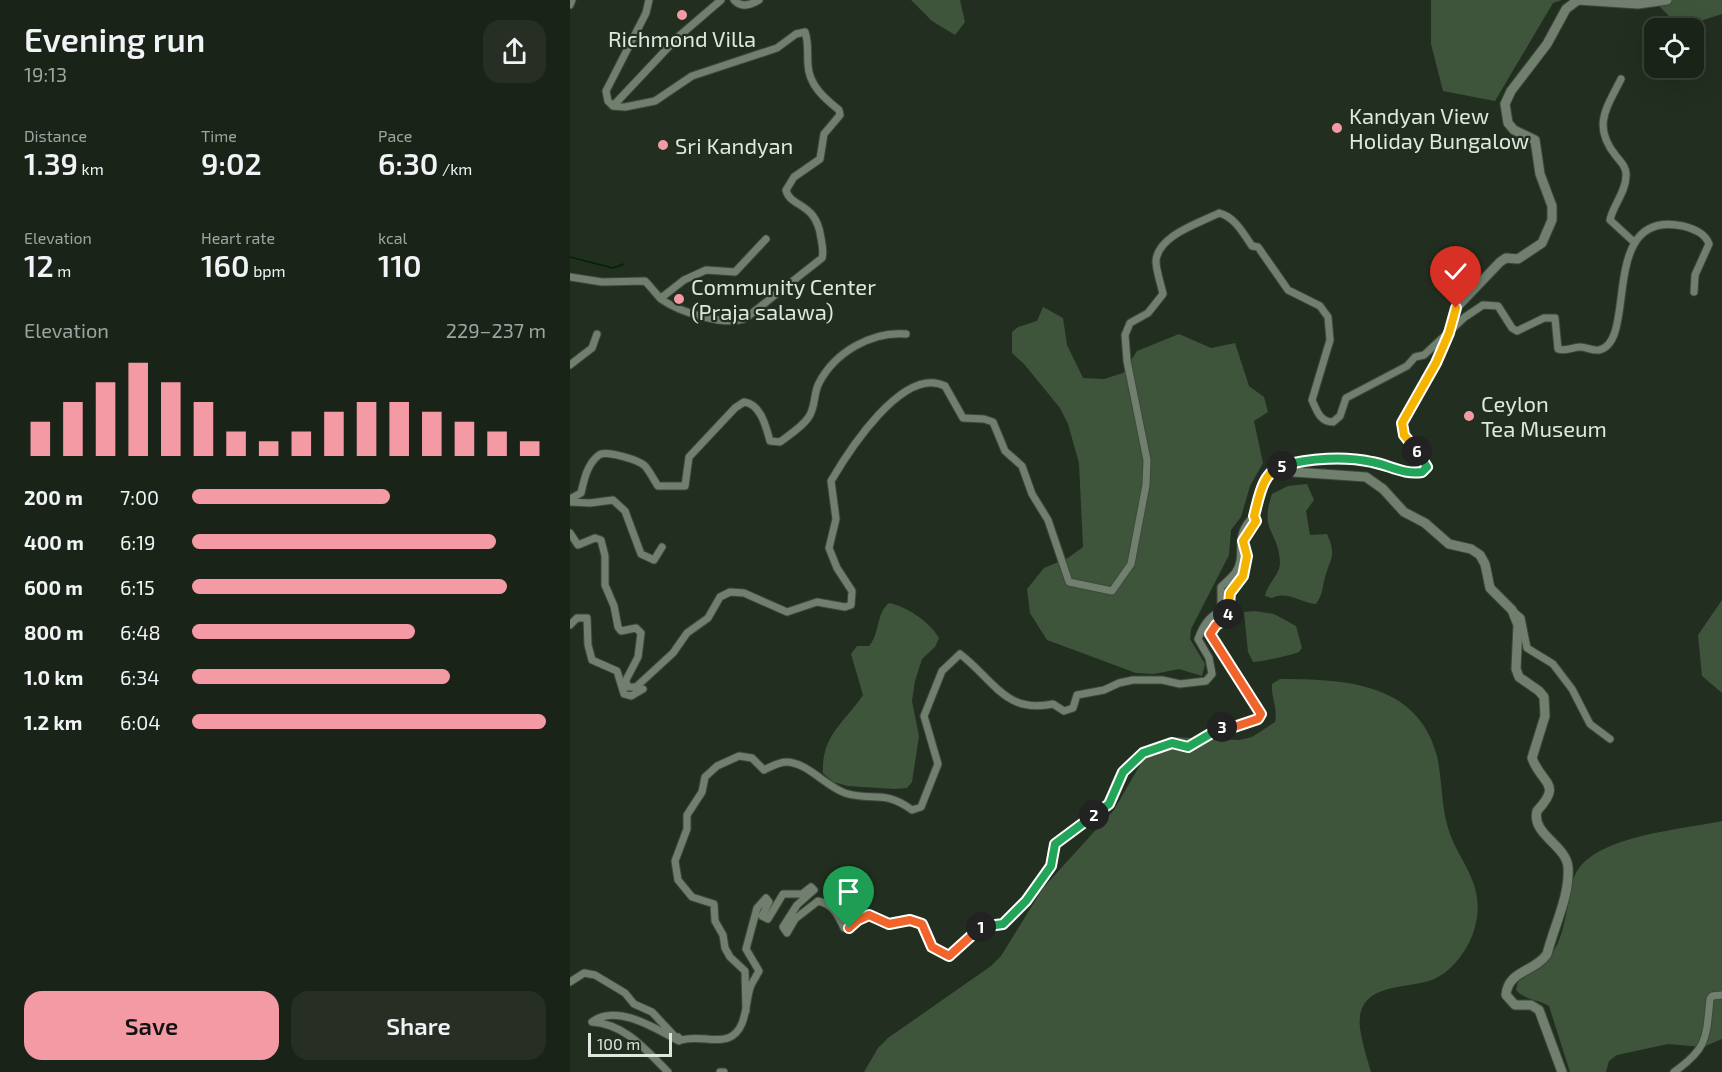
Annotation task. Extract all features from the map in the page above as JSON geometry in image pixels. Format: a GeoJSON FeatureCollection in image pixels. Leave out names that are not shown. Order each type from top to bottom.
{"type":"FeatureCollection","features":[{"type":"Feature","properties":{"kind":"street"},"geometry":{"type":"LineString","coordinates":[[570,5],[572,0]]}},
{"type":"Feature","properties":{"kind":"street"},"geometry":{"type":"LineString","coordinates":[[570,277],[602,282],[645,281],[661,298],[676,307],[726,322],[737,322],[746,318],[822,258],[819,221],[810,210],[790,198],[786,190],[794,177],[820,159],[824,134],[840,115],[839,110],[819,93],[813,81],[808,67],[808,39],[803,31],[777,48],[692,76],[663,97],[625,107],[613,106],[608,101],[606,91],[646,12],[649,0]]}},
{"type":"Feature","properties":{"kind":"street"},"geometry":{"type":"LineString","coordinates":[[613,106],[678,37],[721,0]]}},
{"type":"Feature","properties":{"kind":"street"},"geometry":{"type":"LineString","coordinates":[[734,0],[743,5],[752,5],[759,0]]}},
{"type":"Feature","properties":{"kind":"street"},"geometry":{"type":"LineString","coordinates":[[746,1011],[745,971],[730,957],[725,948],[723,935],[715,921],[714,904],[692,897],[678,880],[675,861],[687,829],[687,815],[702,792],[705,777],[717,766],[739,756],[752,758],[764,770],[785,762],[800,765],[827,785],[845,792],[889,797],[912,810],[921,807],[938,764],[924,716],[942,671],[960,654],[1010,700],[1023,706],[1036,708],[1053,704],[1064,711],[1073,708],[1077,695],[1104,690],[1133,680],[1162,680],[1180,684],[1206,681],[1212,674],[1209,658],[1198,639],[1202,627],[1212,615],[1221,611],[1221,587],[1236,572],[1241,554],[1239,537],[1254,516],[1265,481],[1274,468],[1293,463],[1326,460],[1371,462],[1405,472],[1422,472],[1427,467],[1404,435],[1402,423],[1449,333],[1456,308],[1500,262],[1506,258],[1518,259],[1542,243],[1552,220],[1552,206],[1540,174],[1535,140],[1514,130],[1505,115],[1505,104],[1511,91],[1547,44],[1570,4],[1578,0],[1638,4],[1667,0]]}},
{"type":"Feature","properties":{"kind":"street"},"geometry":{"type":"LineString","coordinates":[[1621,79],[1605,110],[1602,127],[1606,143],[1622,164],[1627,178],[1610,220],[1635,243]]}},
{"type":"Feature","properties":{"kind":"street"},"geometry":{"type":"LineString","coordinates":[[636,687],[673,653],[687,633],[708,618],[720,597],[730,592],[744,592],[788,612],[817,602],[845,607],[851,605],[852,591],[829,548],[836,519],[831,482],[869,422],[891,402],[921,385],[935,383],[945,386],[963,418],[993,422],[1005,451],[1022,466],[1032,494],[1048,520],[1069,582],[1112,591],[1131,564],[1146,485],[1144,439],[1127,362],[1125,335],[1130,323],[1148,313],[1163,294],[1156,261],[1160,249],[1168,240],[1219,213],[1227,215],[1252,246],[1258,247],[1288,290],[1320,306],[1328,317],[1330,340],[1312,390],[1312,400],[1321,417],[1327,422],[1333,422],[1340,416],[1346,398],[1407,366],[1415,357],[1424,355],[1465,317],[1483,305],[1498,306],[1512,328],[1517,331],[1544,318],[1555,318],[1558,349],[1563,351],[1579,347],[1598,350],[1609,341],[1619,319],[1624,274],[1635,243],[1645,230],[1660,225],[1680,225],[1700,233],[1708,244],[1695,275],[1694,292]]}},
{"type":"Feature","properties":{"kind":"street"},"geometry":{"type":"LineString","coordinates":[[661,298],[684,280],[706,270],[735,272],[766,239]]}},
{"type":"Feature","properties":{"kind":"street"},"geometry":{"type":"LineString","coordinates":[[570,500],[581,494],[586,472],[599,455],[604,453],[637,460],[661,488],[685,486],[687,482],[686,464],[689,457],[735,408],[744,402],[754,406],[764,422],[770,441],[780,442],[808,420],[818,384],[835,362],[858,343],[867,339],[893,333],[906,334]]}},
{"type":"Feature","properties":{"kind":"street"},"geometry":{"type":"LineString","coordinates":[[570,365],[592,348],[597,334]]}},
{"type":"Feature","properties":{"kind":"street"},"geometry":{"type":"LineString","coordinates":[[1293,463],[1290,471],[1294,472],[1366,477],[1383,489],[1404,512],[1425,524],[1449,544],[1471,549],[1480,555],[1485,564],[1490,588],[1521,618],[1527,648],[1553,664],[1572,689],[1590,724],[1610,739]]}},
{"type":"Feature","properties":{"kind":"street"},"geometry":{"type":"LineString","coordinates":[[570,500],[590,503],[613,500],[625,511],[641,554],[654,560],[662,547]]}},
{"type":"Feature","properties":{"kind":"street"},"geometry":{"type":"LineString","coordinates":[[570,982],[584,973],[595,975],[605,984],[625,993],[634,1004],[652,1012],[681,1040],[696,1036],[715,1040],[728,1038],[738,1032],[746,1011],[750,988],[759,971],[746,950],[757,908],[766,898],[769,902],[762,916],[768,919],[783,894],[802,894],[812,887],[814,890],[797,905],[783,927],[787,933],[795,919],[818,901],[827,903],[832,908],[844,928],[849,928],[858,920],[869,915],[889,924],[910,920],[922,924],[932,947],[949,956],[980,927],[1003,924],[1026,901],[1051,866],[1055,844],[1109,804],[1123,772],[1143,753],[1172,743],[1188,747],[1220,727],[1234,727],[1258,719],[1259,709],[1210,634],[1216,625],[1228,618],[1230,593],[1243,576],[1247,556],[1243,541],[1256,521],[1254,516]]}},
{"type":"Feature","properties":{"kind":"street"},"geometry":{"type":"LineString","coordinates":[[570,533],[578,545],[595,538],[601,540],[605,556],[605,585],[614,606],[618,627],[621,631],[636,628],[641,633],[638,657],[626,680],[627,687],[643,689],[631,696],[624,694],[617,671],[598,665],[592,660],[588,645],[587,618],[577,618],[570,625]]}},
{"type":"Feature","properties":{"kind":"street"},"geometry":{"type":"LineString","coordinates":[[1512,610],[1518,625],[1516,669],[1519,677],[1539,691],[1546,705],[1533,758],[1550,784],[1551,791],[1549,798],[1537,811],[1537,822],[1561,852],[1568,868],[1562,910],[1547,954],[1543,960],[1517,974],[1507,988],[1506,995],[1515,1005],[1531,1005],[1539,1010],[1562,1072]]}},
{"type":"Feature","properties":{"kind":"street"},"geometry":{"type":"LineString","coordinates":[[1674,1072],[1694,1058],[1706,1038],[1710,999],[1712,996],[1722,995]]}},
{"type":"Feature","properties":{"kind":"street"},"geometry":{"type":"LineString","coordinates":[[668,1072],[636,1039],[610,1023],[592,1023],[601,1016],[614,1014],[644,1022],[679,1041],[678,1037]]}},
{"type":"Feature","properties":{"kind":"green space"},"geometry":{"type":"Polygon","coordinates":[[[911,0],[960,0],[965,22],[955,35],[932,21],[911,0]]]}},
{"type":"Feature","properties":{"kind":"green space"},"geometry":{"type":"Polygon","coordinates":[[[1431,0],[1562,0],[1553,3],[1495,101],[1443,91],[1431,44],[1431,0]]]}},
{"type":"Feature","properties":{"kind":"green space"},"geometry":{"type":"Polygon","coordinates":[[[1653,0],[1722,0],[1722,14],[1704,20],[1671,18],[1653,0]]]}},
{"type":"Feature","properties":{"kind":"green space"},"geometry":{"type":"Polygon","coordinates":[[[1043,307],[1063,318],[1067,345],[1083,378],[1104,379],[1123,373],[1137,351],[1179,334],[1211,348],[1235,343],[1249,386],[1264,397],[1268,412],[1254,421],[1263,463],[1250,486],[1241,517],[1231,530],[1229,555],[1191,629],[1190,639],[1205,664],[1202,676],[1179,669],[1154,674],[1136,673],[1047,640],[1030,613],[1027,589],[1044,568],[1068,558],[1083,547],[1079,463],[1068,424],[1060,408],[1024,364],[1012,353],[1012,332],[1018,327],[1037,321],[1043,307]]]}},
{"type":"Feature","properties":{"kind":"green space"},"geometry":{"type":"Polygon","coordinates":[[[1307,484],[1314,500],[1306,511],[1310,535],[1327,534],[1332,548],[1332,558],[1322,593],[1316,604],[1283,595],[1272,598],[1265,596],[1278,571],[1280,562],[1279,551],[1267,516],[1272,494],[1288,486],[1307,484]]]}},
{"type":"Feature","properties":{"kind":"green space"},"geometry":{"type":"Polygon","coordinates":[[[1722,600],[1722,693],[1702,676],[1698,635],[1722,600]]]}},
{"type":"Feature","properties":{"kind":"green space"},"geometry":{"type":"Polygon","coordinates":[[[889,603],[903,607],[917,616],[930,626],[939,638],[935,647],[922,659],[915,681],[912,701],[919,736],[912,782],[907,788],[895,789],[848,786],[833,782],[823,773],[826,749],[835,731],[863,695],[851,654],[857,646],[869,646],[875,636],[882,612],[889,603]]]}},
{"type":"Feature","properties":{"kind":"green space"},"geometry":{"type":"Polygon","coordinates":[[[1244,612],[1274,614],[1296,626],[1302,648],[1299,652],[1253,662],[1248,652],[1244,612]]]}},
{"type":"Feature","properties":{"kind":"green space"},"geometry":{"type":"Polygon","coordinates":[[[1280,679],[1352,684],[1396,699],[1413,713],[1427,731],[1437,756],[1447,824],[1474,884],[1478,911],[1475,927],[1460,958],[1434,979],[1386,990],[1375,994],[1366,1002],[1361,1013],[1360,1028],[1371,1072],[864,1072],[878,1048],[888,1038],[991,966],[1001,956],[1043,888],[1114,810],[1148,751],[1172,737],[1239,740],[1252,737],[1275,722],[1272,684],[1280,679]]]}},
{"type":"Feature","properties":{"kind":"green space"},"geometry":{"type":"Polygon","coordinates":[[[1722,821],[1722,1039],[1703,1047],[1668,1044],[1617,1055],[1609,1061],[1606,1072],[1570,1072],[1549,1006],[1523,996],[1516,990],[1518,982],[1549,957],[1555,949],[1577,871],[1592,856],[1626,840],[1722,821]]]}},
{"type":"Feature","properties":{"kind":"waterway"},"geometry":{"type":"LineString","coordinates":[[570,257],[613,268],[624,264]]}},
{"type":"Feature","properties":{"kind":"place","name":"Richmond Villa"},"geometry":{"type":"Point","coordinates":[682,15]}},
{"type":"Feature","properties":{"kind":"place","name":"Kandyan View Holiday Bungalow"},"geometry":{"type":"Point","coordinates":[1337,128]}},
{"type":"Feature","properties":{"kind":"place","name":"Sri Kandyan"},"geometry":{"type":"Point","coordinates":[663,145]}},
{"type":"Feature","properties":{"kind":"place","name":"Community Center (Praja salawa)"},"geometry":{"type":"Point","coordinates":[679,299]}},
{"type":"Feature","properties":{"kind":"place","name":"Ceylon Tea Museum"},"geometry":{"type":"Point","coordinates":[1469,416]}},
{"type":"Feature","properties":{"kind":"route"},"geometry":{"type":"LineString","coordinates":[[849,928],[858,920],[869,915],[889,924],[910,920],[922,924],[932,947],[949,956],[980,927],[1003,924],[1026,901],[1051,866],[1055,844],[1109,804],[1123,772],[1143,753],[1172,743],[1188,747],[1220,727],[1234,727],[1258,719],[1261,714],[1259,709],[1210,631],[1228,618],[1230,593],[1243,576],[1247,556],[1243,541],[1256,521],[1254,516],[1265,481],[1274,468],[1293,463],[1326,460],[1371,462],[1396,470],[1422,472],[1427,467],[1404,435],[1402,423],[1436,363],[1449,333],[1456,308]]}}]}
